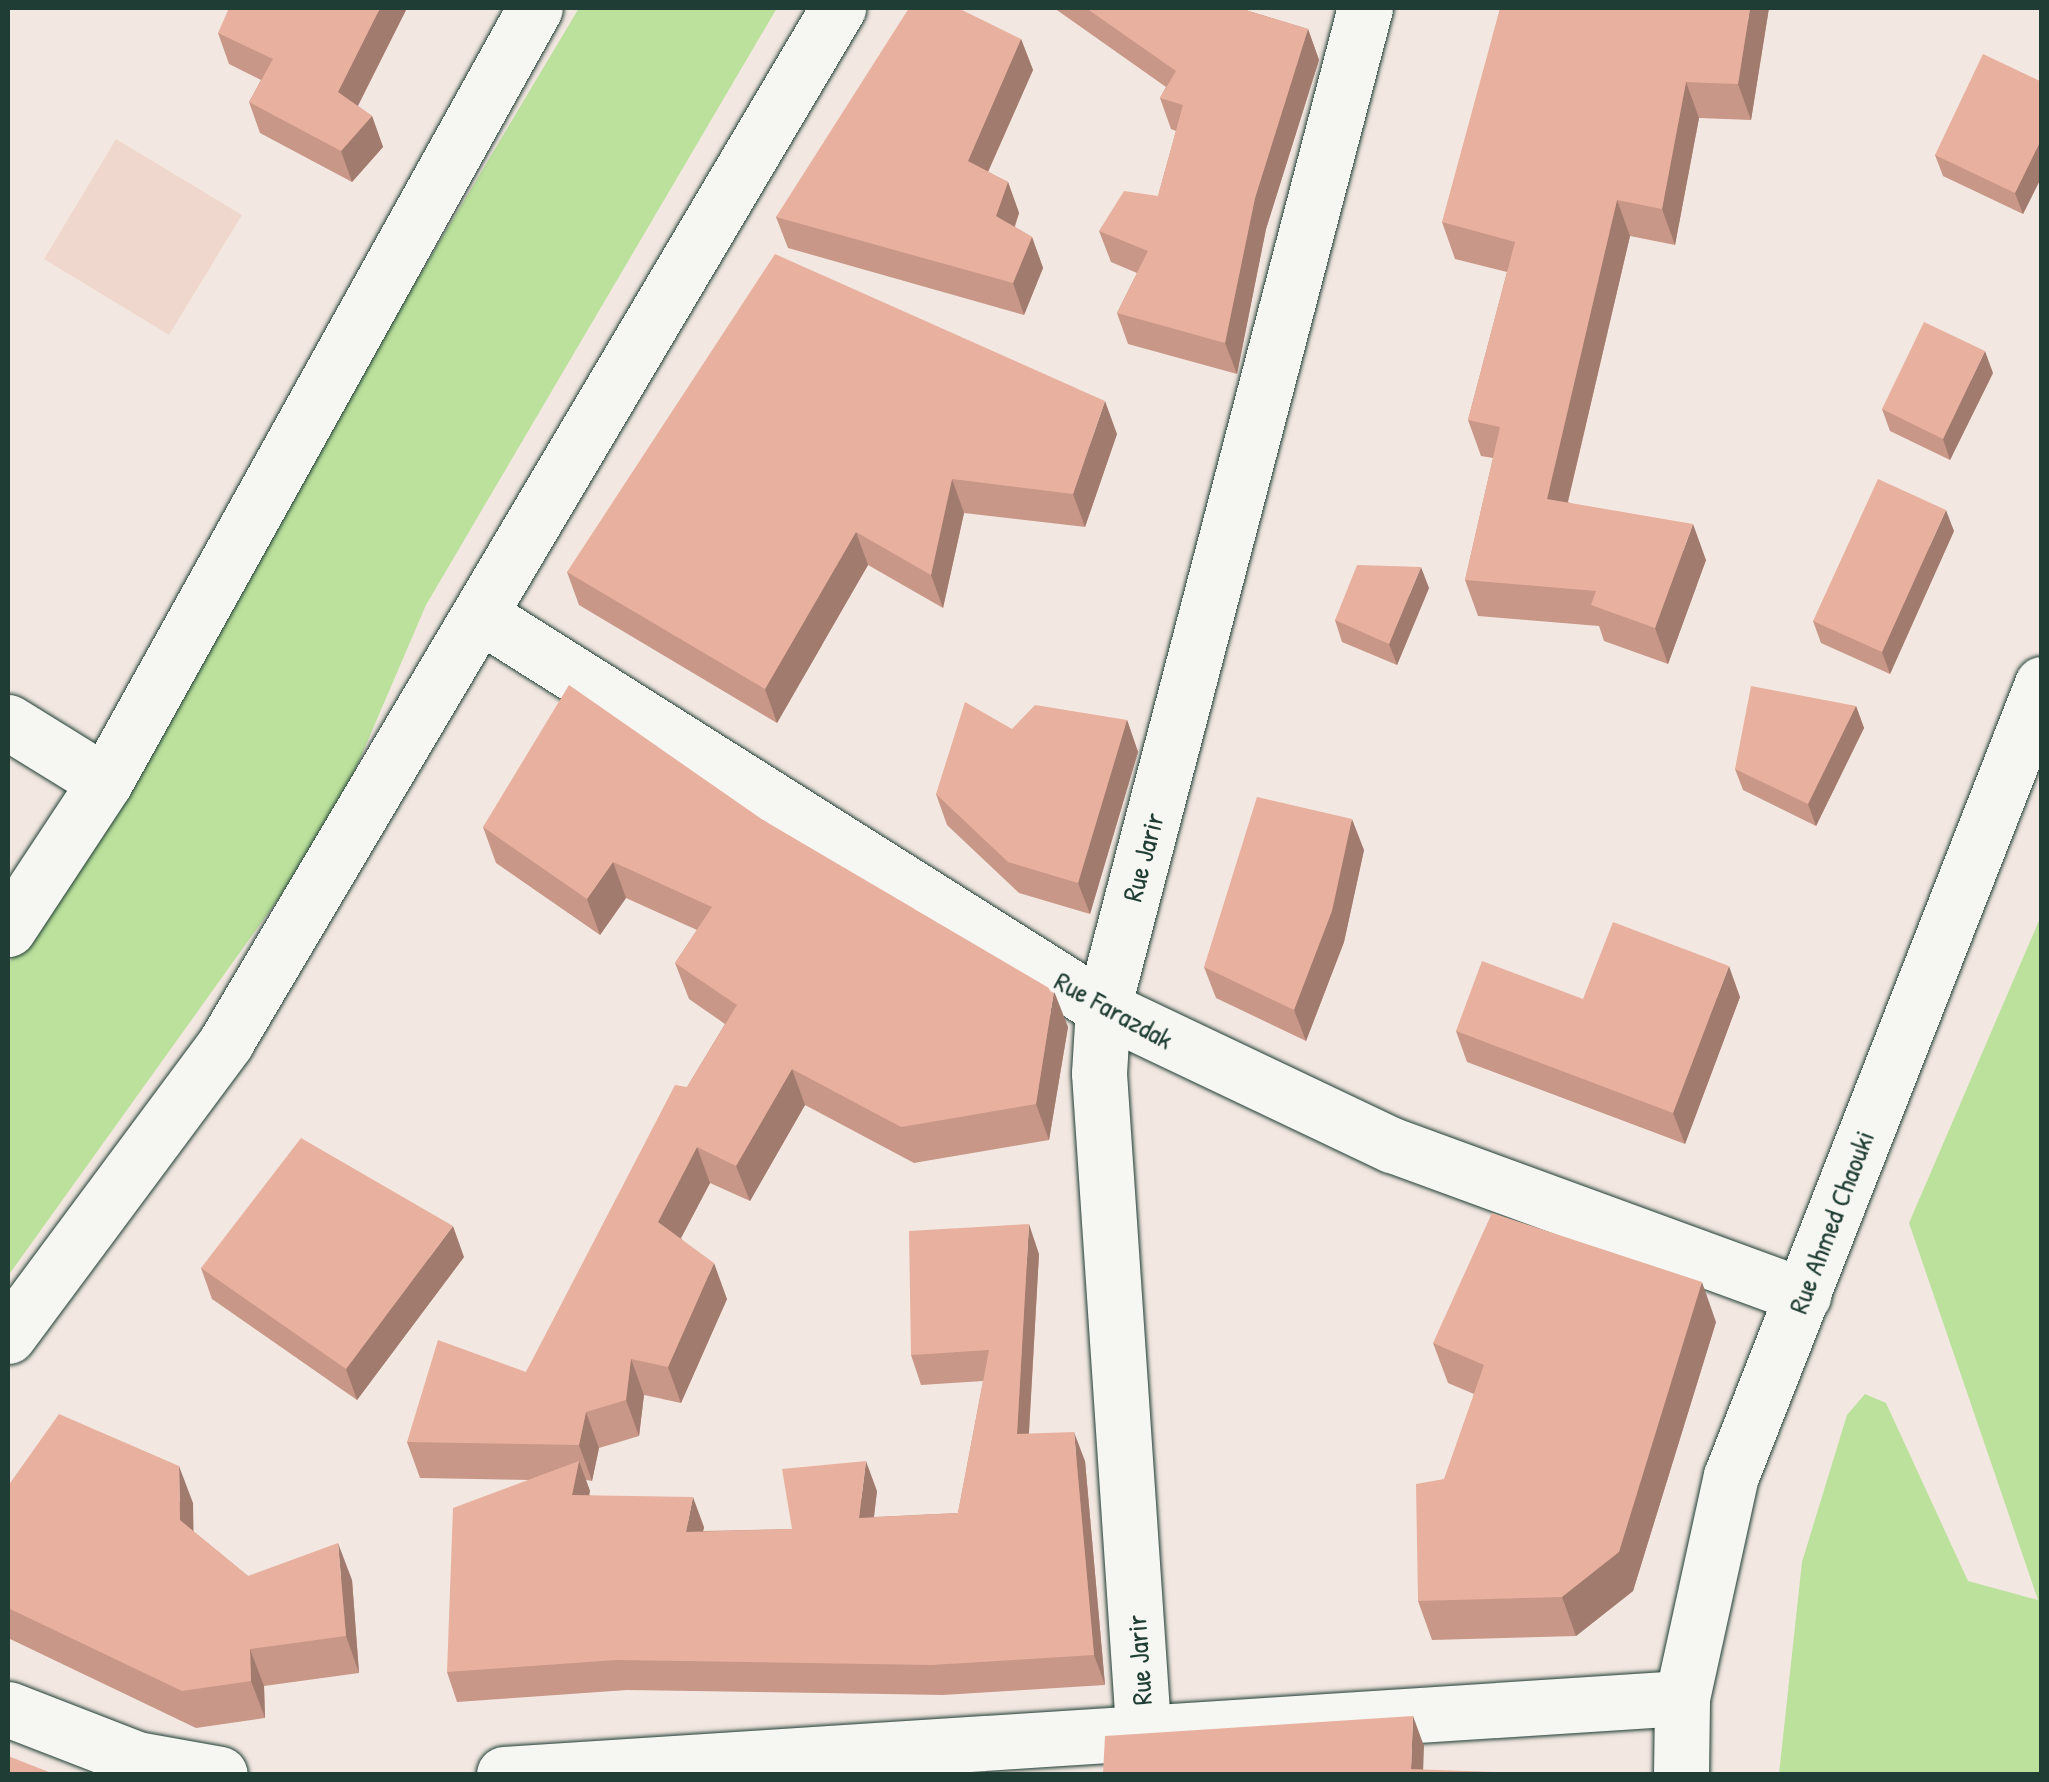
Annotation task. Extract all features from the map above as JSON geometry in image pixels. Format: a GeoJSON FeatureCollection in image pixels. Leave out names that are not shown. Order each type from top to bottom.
{"type":"FeatureCollection","features":[{"type":"Feature","properties":{"kind":"street"},"geometry":{"type":"LineString","coordinates":[[8,929],[105,782],[534,8]]}},
{"type":"Feature","properties":{"kind":"street"},"geometry":{"type":"LineString","coordinates":[[8,1336],[226,1042],[838,8]]}},
{"type":"Feature","properties":{"kind":"street","name":"Rue Jarir"},"geometry":{"type":"LineString","coordinates":[[1144,1728],[1099,1073],[1103,1008],[1364,8]]}},
{"type":"Feature","properties":{"kind":"street","name":"Rue Farazdak"},"geometry":{"type":"LineString","coordinates":[[480,615],[1103,1008],[1392,1145],[1803,1295]]}},
{"type":"Feature","properties":{"kind":"street","name":"Rue Ahmed Chaouki"},"geometry":{"type":"LineString","coordinates":[[1680,1774],[1682,1698],[1731,1476],[2042,684]]}},
{"type":"Feature","properties":{"kind":"street"},"geometry":{"type":"LineString","coordinates":[[8,722],[105,782]]}},
{"type":"Feature","properties":{"kind":"street","name":"Rue Jarir"},"geometry":{"type":"LineString","coordinates":[[504,1774],[1006,1756],[1144,1728],[1682,1698]]}},
{"type":"Feature","properties":{"kind":"street"},"geometry":{"type":"LineString","coordinates":[[8,1708],[136,1759],[220,1774]]}},
{"type":"Feature","properties":{"kind":"shaded area"},"geometry":{"type":"Polygon","coordinates":[[[116,139],[242,215],[169,335],[44,259],[116,139]]]}},
{"type":"Feature","properties":{"kind":"green space"},"geometry":{"type":"Polygon","coordinates":[[[579,8],[777,8],[426,605],[332,824],[8,1276],[8,965],[579,8]]]}},
{"type":"Feature","properties":{"kind":"green space"},"geometry":{"type":"Polygon","coordinates":[[[2041,916],[2041,1774],[1779,1774],[1802,1562],[1847,1415],[1865,1394],[1886,1403],[1968,1581],[2038,1600],[1909,1223],[2041,916]]]}},
{"type":"Feature","properties":{"kind":"building"},"geometry":{"type":"Polygon","coordinates":[[[229,8],[380,8],[338,92],[372,116],[341,151],[249,102],[273,59],[218,33],[229,8]]]}},
{"type":"Feature","properties":{"kind":"building"},"geometry":{"type":"Polygon","coordinates":[[[909,8],[958,8],[1021,39],[968,161],[1008,182],[996,216],[1032,237],[1013,283],[776,217],[909,8]]]}},
{"type":"Feature","properties":{"kind":"building"},"geometry":{"type":"Polygon","coordinates":[[[1086,8],[1239,8],[1308,29],[1255,198],[1225,343],[1117,313],[1148,251],[1099,231],[1124,191],[1158,196],[1183,105],[1160,98],[1176,71],[1086,8]]]}},
{"type":"Feature","properties":{"kind":"building"},"geometry":{"type":"Polygon","coordinates":[[[1500,8],[1750,8],[1738,84],[1686,82],[1662,209],[1617,200],[1547,499],[1693,524],[1655,628],[1591,605],[1596,591],[1465,580],[1500,427],[1468,420],[1515,242],[1442,222],[1500,8]]]}},
{"type":"Feature","properties":{"kind":"building"},"geometry":{"type":"Polygon","coordinates":[[[1983,54],[2042,82],[2042,138],[2015,193],[1935,155],[1983,54]]]}},
{"type":"Feature","properties":{"kind":"building"},"geometry":{"type":"Polygon","coordinates":[[[775,254],[1105,401],[1073,494],[952,479],[931,575],[856,532],[765,689],[567,572],[775,254]]]}},
{"type":"Feature","properties":{"kind":"building"},"geometry":{"type":"Polygon","coordinates":[[[1924,322],[1985,351],[1943,439],[1882,409],[1924,322]]]}},
{"type":"Feature","properties":{"kind":"building"},"geometry":{"type":"Polygon","coordinates":[[[1878,479],[1946,510],[1882,652],[1813,621],[1878,479]]]}},
{"type":"Feature","properties":{"kind":"building"},"geometry":{"type":"Polygon","coordinates":[[[1357,565],[1421,567],[1389,644],[1335,620],[1357,565]]]}},
{"type":"Feature","properties":{"kind":"building"},"geometry":{"type":"Polygon","coordinates":[[[569,685],[763,820],[1054,991],[1036,1104],[901,1127],[792,1069],[736,1166],[697,1147],[658,1222],[714,1263],[668,1367],[631,1359],[626,1400],[586,1412],[579,1445],[407,1442],[438,1340],[526,1372],[675,1085],[687,1087],[737,1005],[675,963],[712,907],[613,862],[587,899],[483,827],[569,685]]]}},
{"type":"Feature","properties":{"kind":"building"},"geometry":{"type":"Polygon","coordinates":[[[1751,686],[1856,706],[1808,804],[1735,769],[1751,686]]]}},
{"type":"Feature","properties":{"kind":"building"},"geometry":{"type":"Polygon","coordinates":[[[965,702],[1012,729],[1035,705],[1127,720],[1078,883],[1008,862],[936,794],[965,702]]]}},
{"type":"Feature","properties":{"kind":"building"},"geometry":{"type":"Polygon","coordinates":[[[1257,797],[1352,819],[1332,911],[1294,1010],[1204,967],[1257,797]]]}},
{"type":"Feature","properties":{"kind":"building"},"geometry":{"type":"Polygon","coordinates":[[[1613,922],[1729,966],[1673,1113],[1456,1031],[1482,961],[1583,999],[1613,922]]]}},
{"type":"Feature","properties":{"kind":"building"},"geometry":{"type":"Polygon","coordinates":[[[301,1138],[453,1226],[346,1369],[201,1268],[301,1138]]]}},
{"type":"Feature","properties":{"kind":"building"},"geometry":{"type":"Polygon","coordinates":[[[1492,1213],[1702,1282],[1619,1552],[1562,1597],[1418,1601],[1416,1484],[1444,1479],[1484,1365],[1433,1343],[1492,1213]]]}},
{"type":"Feature","properties":{"kind":"building"},"geometry":{"type":"Polygon","coordinates":[[[1029,1224],[1017,1434],[1074,1432],[1094,1655],[932,1665],[616,1660],[447,1672],[453,1508],[579,1461],[572,1495],[693,1497],[686,1532],[792,1529],[782,1469],[866,1461],[859,1518],[958,1513],[989,1350],[911,1355],[909,1231],[1029,1224]]]}},
{"type":"Feature","properties":{"kind":"building"},"geometry":{"type":"Polygon","coordinates":[[[59,1414],[179,1466],[180,1520],[248,1576],[338,1543],[346,1636],[250,1649],[251,1681],[182,1691],[8,1608],[8,1486],[59,1414]]]}},
{"type":"Feature","properties":{"kind":"building"},"geometry":{"type":"Polygon","coordinates":[[[1413,1716],[1411,1769],[1550,1774],[1103,1774],[1105,1736],[1413,1716]]]}},
{"type":"Feature","properties":{"kind":"building"},"geometry":{"type":"Polygon","coordinates":[[[8,1756],[54,1774],[8,1774],[8,1756]]]}}]}
